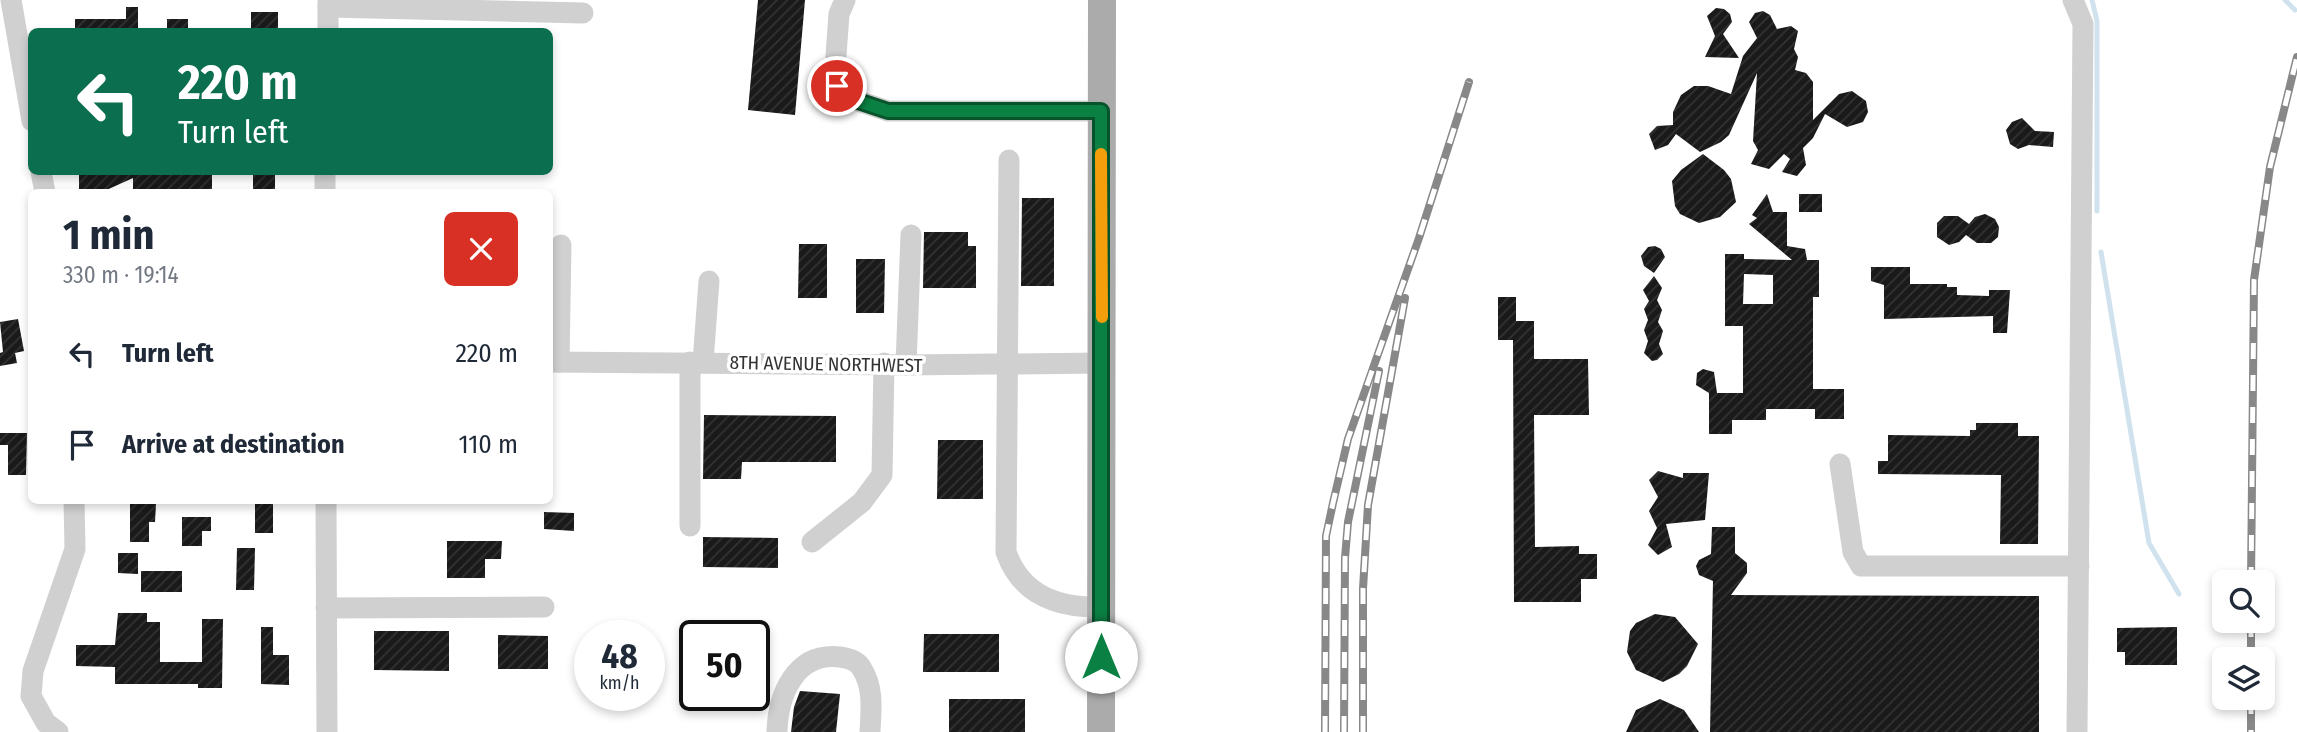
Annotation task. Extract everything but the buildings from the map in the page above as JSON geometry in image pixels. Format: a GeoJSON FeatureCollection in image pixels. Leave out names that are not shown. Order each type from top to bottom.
{"type":"FeatureCollection","features":[{"type":"Feature","properties":{"kind":"main road"},"geometry":{"type":"LineString","coordinates":[[1101,732],[1102,0]]}},
{"type":"Feature","properties":{"kind":"street"},"geometry":{"type":"LineString","coordinates":[[10,0],[28,100]]}},
{"type":"Feature","properties":{"kind":"street"},"geometry":{"type":"LineString","coordinates":[[845,0],[839,14],[835,69],[837,86],[849,98],[888,111],[1101,111]]}},
{"type":"Feature","properties":{"kind":"street"},"geometry":{"type":"LineString","coordinates":[[2073,0],[2083,24],[2077,732]]}},
{"type":"Feature","properties":{"kind":"street"},"geometry":{"type":"LineString","coordinates":[[328,28],[328,3],[583,13]]}},
{"type":"Feature","properties":{"kind":"street"},"geometry":{"type":"LineString","coordinates":[[1009,160],[1006,552],[1013,572],[1037,595],[1086,607],[1101,607]]}},
{"type":"Feature","properties":{"kind":"street"},"geometry":{"type":"LineString","coordinates":[[906,365],[911,235]]}},
{"type":"Feature","properties":{"kind":"street"},"geometry":{"type":"LineString","coordinates":[[554,362],[561,245]]}},
{"type":"Feature","properties":{"kind":"street"},"geometry":{"type":"LineString","coordinates":[[690,526],[697,362],[709,281]]}},
{"type":"Feature","properties":{"kind":"street","name":"8TH AVENUE NORTHWEST"},"geometry":{"type":"LineString","coordinates":[[554,362],[906,365],[1102,363]]}},
{"type":"Feature","properties":{"kind":"street"},"geometry":{"type":"LineString","coordinates":[[812,542],[862,502],[882,475],[884,363]]}},
{"type":"Feature","properties":{"kind":"street"},"geometry":{"type":"LineString","coordinates":[[1840,464],[1853,552],[1861,566],[2078,566]]}},
{"type":"Feature","properties":{"kind":"street"},"geometry":{"type":"LineString","coordinates":[[58,732],[46,723],[31,696],[33,671],[75,549],[74,504]]}},
{"type":"Feature","properties":{"kind":"street"},"geometry":{"type":"LineString","coordinates":[[326,504],[327,732]]}},
{"type":"Feature","properties":{"kind":"street"},"geometry":{"type":"LineString","coordinates":[[326,608],[544,607]]}},
{"type":"Feature","properties":{"kind":"street"},"geometry":{"type":"LineString","coordinates":[[777,732],[777,709],[786,685],[805,663],[829,656],[850,658],[862,667],[871,691],[870,732]]}},
{"type":"Feature","properties":{"kind":"waterway"},"geometry":{"type":"LineString","coordinates":[[2092,0],[2097,21],[2097,211]]}},
{"type":"Feature","properties":{"kind":"waterway"},"geometry":{"type":"LineString","coordinates":[[2285,0],[2295,10]]}},
{"type":"Feature","properties":{"kind":"waterway"},"geometry":{"type":"LineString","coordinates":[[2101,252],[2149,543],[2179,594]]}},
{"type":"Feature","properties":{"kind":"railway"},"geometry":{"type":"LineString","coordinates":[[2251,570],[2254,280],[2270,167],[2297,57]]}},
{"type":"Feature","properties":{"kind":"railway"},"geometry":{"type":"LineString","coordinates":[[1325,732],[1326,536],[1333,503],[1348,439],[1419,238],[1469,82]]}},
{"type":"Feature","properties":{"kind":"railway"},"geometry":{"type":"LineString","coordinates":[[1363,732],[1363,589],[1368,505],[1405,298]]}},
{"type":"Feature","properties":{"kind":"railway"},"geometry":{"type":"LineString","coordinates":[[1344,732],[1345,558],[1348,522],[1379,371]]}},
{"type":"Feature","properties":{"kind":"railway"},"geometry":{"type":"LineString","coordinates":[[2251,633],[2251,647]]}},
{"type":"Feature","properties":{"kind":"railway"},"geometry":{"type":"LineString","coordinates":[[2251,710],[2251,732]]}},
{"type":"Feature","properties":{"kind":"slow traffic"},"geometry":{"type":"LineString","coordinates":[[1101,154],[1102,317]]}},
{"type":"Feature","properties":{"kind":"route"},"geometry":{"type":"LineString","coordinates":[[837,86],[849,98],[888,111],[1101,111],[1101,657]]}}]}
